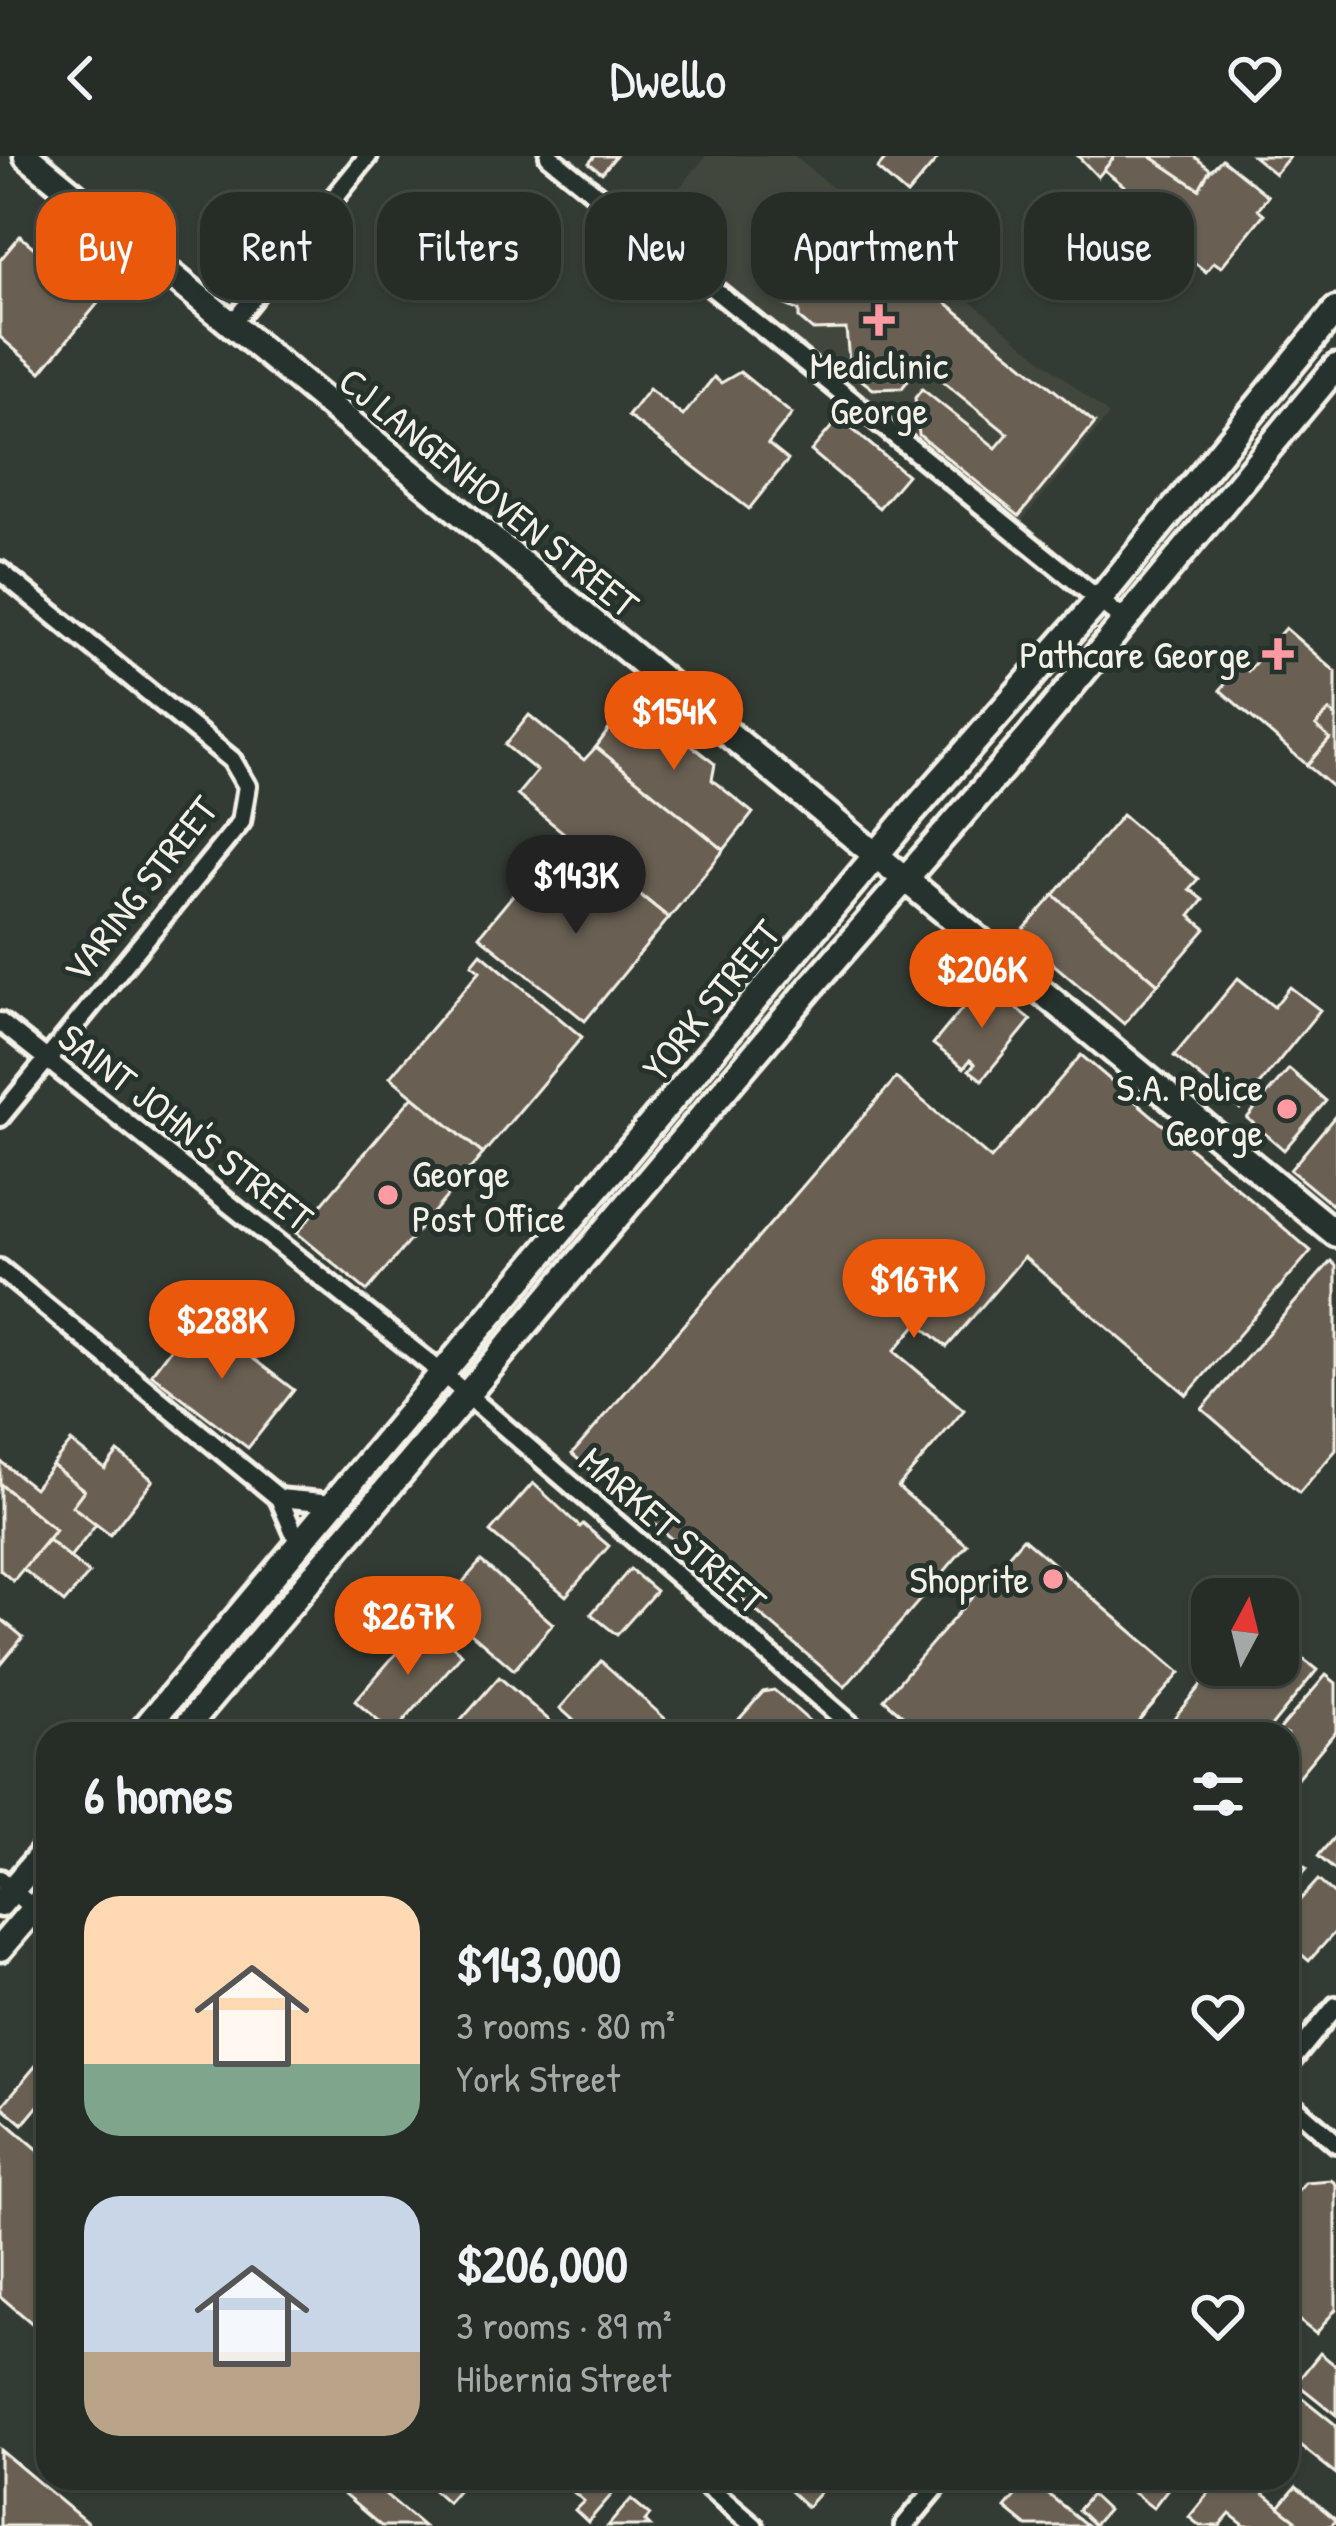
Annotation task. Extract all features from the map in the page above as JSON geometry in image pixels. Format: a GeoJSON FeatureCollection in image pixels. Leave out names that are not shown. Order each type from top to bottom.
{"type":"FeatureCollection","features":[{"type":"Feature","properties":{"kind":"main road","name":"CJ LANGENHOVEN STREET"},"geometry":{"type":"LineString","coordinates":[[27,156],[1336,1234]]}},
{"type":"Feature","properties":{"kind":"main road","name":"YORK STREET"},"geometry":{"type":"LineString","coordinates":[[150,1722],[876,856],[1100,599],[1336,310]]}},
{"type":"Feature","properties":{"kind":"main road","name":"YORK STREET"},"geometry":{"type":"LineString","coordinates":[[190,1722],[818,979],[907,881],[1335,369]]}},
{"type":"Feature","properties":{"kind":"main road"},"geometry":{"type":"LineString","coordinates":[[4,1891],[36,1859]]}},
{"type":"Feature","properties":{"kind":"main road"},"geometry":{"type":"LineString","coordinates":[[0,1948],[36,1915]]}},
{"type":"Feature","properties":{"kind":"street"},"geometry":{"type":"LineString","coordinates":[[230,326],[368,156]]}},
{"type":"Feature","properties":{"kind":"street"},"geometry":{"type":"LineString","coordinates":[[548,156],[1125,621]]}},
{"type":"Feature","properties":{"kind":"street"},"geometry":{"type":"LineString","coordinates":[[1306,349],[1335,369]]}},
{"type":"Feature","properties":{"kind":"street","name":"VARING STREET"},"geometry":{"type":"LineString","coordinates":[[0,571],[232,760],[247,786],[241,823],[0,1117]]}},
{"type":"Feature","properties":{"kind":"street","name":"SAINT JOHN'S STREET"},"geometry":{"type":"LineString","coordinates":[[0,1022],[443,1375]]}},
{"type":"Feature","properties":{"kind":"street"},"geometry":{"type":"LineString","coordinates":[[0,1269],[279,1498],[298,1542]]}},
{"type":"Feature","properties":{"kind":"street","name":"MARKET STREET"},"geometry":{"type":"LineString","coordinates":[[443,1375],[846,1722]]}},
{"type":"Feature","properties":{"kind":"street"},"geometry":{"type":"LineString","coordinates":[[279,1498],[332,1503]]}},
{"type":"Feature","properties":{"kind":"street"},"geometry":{"type":"LineString","coordinates":[[4,1891],[36,1905]]}},
{"type":"Feature","properties":{"kind":"street"},"geometry":{"type":"LineString","coordinates":[[1299,2051],[1336,2006]]}},
{"type":"Feature","properties":{"kind":"street"},"geometry":{"type":"LineString","coordinates":[[1299,2111],[1336,2143]]}},
{"type":"Feature","properties":{"kind":"street"},"geometry":{"type":"LineString","coordinates":[[712,2490],[754,2526]]}},
{"type":"Feature","properties":{"kind":"street"},"geometry":{"type":"LineString","coordinates":[[904,2526],[934,2490]]}},
{"type":"Feature","properties":{"kind":"shaded area","name":"Mediclinic George"},"geometry":{"type":"Polygon","coordinates":[[[706,156],[794,156],[838,192],[751,192],[751,300],[969,300],[1109,415],[1017,527],[727,289],[727,192],[676,192],[706,156]]]}},
{"type":"Feature","properties":{"kind":"building"},"geometry":{"type":"Polygon","coordinates":[[[595,156],[616,156],[602,173],[589,163],[595,156]]]}},
{"type":"Feature","properties":{"kind":"building"},"geometry":{"type":"Polygon","coordinates":[[[888,156],[940,156],[910,192],[877,169],[888,156]]]}},
{"type":"Feature","properties":{"kind":"building"},"geometry":{"type":"Polygon","coordinates":[[[1078,156],[1115,156],[1098,177],[1078,156]]]}},
{"type":"Feature","properties":{"kind":"building"},"geometry":{"type":"Polygon","coordinates":[[[1115,156],[1150,156],[1199,189],[1200,181],[1222,159],[1268,196],[1258,209],[1264,214],[1221,267],[1214,262],[1206,272],[1194,262],[1194,192],[1132,192],[1104,170],[1115,156]]]}},
{"type":"Feature","properties":{"kind":"building"},"geometry":{"type":"Polygon","coordinates":[[[1150,156],[1194,156],[1210,169],[1199,189],[1150,156]]]}},
{"type":"Feature","properties":{"kind":"building"},"geometry":{"type":"Polygon","coordinates":[[[1253,156],[1290,156],[1275,174],[1253,156]]]}},
{"type":"Feature","properties":{"kind":"building"},"geometry":{"type":"Polygon","coordinates":[[[20,236],[36,249],[36,300],[99,302],[41,372],[0,337],[0,260],[20,236]]]}},
{"type":"Feature","properties":{"kind":"building"},"geometry":{"type":"Polygon","coordinates":[[[943,300],[1095,423],[1019,516],[919,435],[915,398],[922,389],[996,448],[1008,434],[921,364],[902,388],[873,389],[850,371],[846,329],[813,330],[799,318],[799,311],[779,302],[943,300]]]}},
{"type":"Feature","properties":{"kind":"building"},"geometry":{"type":"Polygon","coordinates":[[[740,372],[792,414],[768,444],[788,460],[749,509],[628,416],[649,389],[683,416],[714,377],[721,383],[740,372]]]}},
{"type":"Feature","properties":{"kind":"building"},"geometry":{"type":"Polygon","coordinates":[[[839,418],[907,475],[879,508],[811,451],[839,418]]]}},
{"type":"Feature","properties":{"kind":"building"},"geometry":{"type":"Polygon","coordinates":[[[1285,628],[1336,672],[1336,717],[1329,711],[1316,726],[1330,739],[1307,765],[1220,690],[1242,665],[1248,671],[1285,628]]]}},
{"type":"Feature","properties":{"kind":"building"},"geometry":{"type":"Polygon","coordinates":[[[632,698],[715,764],[712,780],[753,813],[724,850],[596,747],[632,698]]]}},
{"type":"Feature","properties":{"kind":"building"},"geometry":{"type":"Polygon","coordinates":[[[1329,711],[1336,717],[1336,790],[1307,765],[1330,739],[1316,726],[1329,711]]]}},
{"type":"Feature","properties":{"kind":"building"},"geometry":{"type":"Polygon","coordinates":[[[529,715],[584,760],[596,747],[724,850],[669,918],[517,795],[537,771],[505,745],[529,715]]]}},
{"type":"Feature","properties":{"kind":"building"},"geometry":{"type":"Polygon","coordinates":[[[1122,815],[1198,879],[1189,889],[1203,900],[1190,916],[1206,929],[1158,984],[1054,895],[1122,815]]]}},
{"type":"Feature","properties":{"kind":"building"},"geometry":{"type":"Polygon","coordinates":[[[603,865],[669,918],[585,1021],[479,936],[517,890],[535,905],[560,874],[582,892],[603,865]]]}},
{"type":"Feature","properties":{"kind":"building"},"geometry":{"type":"Polygon","coordinates":[[[1054,895],[1158,984],[1124,1024],[1019,935],[1054,895]]]}},
{"type":"Feature","properties":{"kind":"building"},"geometry":{"type":"Polygon","coordinates":[[[481,953],[582,1037],[483,1154],[390,1077],[480,971],[472,964],[481,953]]]}},
{"type":"Feature","properties":{"kind":"building"},"geometry":{"type":"Polygon","coordinates":[[[1238,978],[1274,1007],[1290,987],[1320,1010],[1240,1109],[1174,1056],[1238,978]]]}},
{"type":"Feature","properties":{"kind":"building"},"geometry":{"type":"Polygon","coordinates":[[[984,982],[1031,1020],[982,1080],[969,1070],[975,1064],[970,1060],[964,1068],[933,1044],[984,982]]]}},
{"type":"Feature","properties":{"kind":"building"},"geometry":{"type":"Polygon","coordinates":[[[1081,1055],[1311,1251],[1187,1395],[1024,1257],[947,1347],[918,1323],[894,1351],[964,1410],[898,1487],[967,1545],[845,1687],[572,1454],[896,1078],[991,1159],[1081,1055]]]}},
{"type":"Feature","properties":{"kind":"building","name":"S.A. Police George"},"geometry":{"type":"Polygon","coordinates":[[[1289,1069],[1326,1101],[1284,1150],[1247,1118],[1289,1069]]]}},
{"type":"Feature","properties":{"kind":"building","name":"George Post Office"},"geometry":{"type":"Polygon","coordinates":[[[413,1096],[483,1154],[367,1291],[297,1233],[413,1096]]]}},
{"type":"Feature","properties":{"kind":"building"},"geometry":{"type":"Polygon","coordinates":[[[1336,1115],[1336,1208],[1290,1170],[1336,1115]]]}},
{"type":"Feature","properties":{"kind":"building"},"geometry":{"type":"Polygon","coordinates":[[[1331,1261],[1336,1266],[1336,1450],[1299,1493],[1202,1409],[1331,1261]]]}},
{"type":"Feature","properties":{"kind":"building"},"geometry":{"type":"Polygon","coordinates":[[[196,1315],[294,1390],[248,1448],[151,1374],[196,1315]]]}},
{"type":"Feature","properties":{"kind":"building"},"geometry":{"type":"Polygon","coordinates":[[[71,1442],[105,1469],[118,1452],[153,1480],[110,1535],[72,1506],[84,1490],[52,1465],[71,1442]]]}},
{"type":"Feature","properties":{"kind":"building"},"geometry":{"type":"Polygon","coordinates":[[[0,1461],[34,1488],[52,1465],[84,1490],[72,1506],[96,1525],[70,1558],[48,1540],[55,1530],[0,1484],[0,1461]]]}},
{"type":"Feature","properties":{"kind":"building"},"geometry":{"type":"Polygon","coordinates":[[[533,1483],[580,1527],[583,1524],[609,1546],[566,1596],[490,1532],[533,1483]]]}},
{"type":"Feature","properties":{"kind":"building"},"geometry":{"type":"Polygon","coordinates":[[[0,1484],[55,1530],[13,1581],[0,1570],[0,1484]]]}},
{"type":"Feature","properties":{"kind":"building"},"geometry":{"type":"Polygon","coordinates":[[[1023,1538],[1180,1673],[1137,1722],[910,1722],[884,1699],[1023,1538]]]}},
{"type":"Feature","properties":{"kind":"building"},"geometry":{"type":"Polygon","coordinates":[[[48,1540],[89,1574],[64,1603],[23,1569],[48,1540]]]}},
{"type":"Feature","properties":{"kind":"building"},"geometry":{"type":"Polygon","coordinates":[[[481,1561],[553,1624],[514,1670],[441,1607],[481,1561]]]}},
{"type":"Feature","properties":{"kind":"building"},"geometry":{"type":"Polygon","coordinates":[[[630,1569],[656,1591],[617,1635],[591,1614],[630,1569]]]}},
{"type":"Feature","properties":{"kind":"building"},"geometry":{"type":"Polygon","coordinates":[[[0,1618],[23,1637],[0,1665],[0,1618]]]}},
{"type":"Feature","properties":{"kind":"building"},"geometry":{"type":"Polygon","coordinates":[[[424,1621],[462,1654],[403,1722],[379,1722],[355,1701],[424,1621]]]}},
{"type":"Feature","properties":{"kind":"building"},"geometry":{"type":"Polygon","coordinates":[[[1299,1656],[1317,1670],[1275,1722],[1171,1722],[1200,1686],[1299,1686],[1299,1656]]]}},
{"type":"Feature","properties":{"kind":"building"},"geometry":{"type":"Polygon","coordinates":[[[601,1661],[669,1722],[576,1722],[560,1708],[601,1661]]]}},
{"type":"Feature","properties":{"kind":"building"},"geometry":{"type":"Polygon","coordinates":[[[1326,1675],[1336,1683],[1336,1731],[1299,1776],[1299,1722],[1286,1722],[1326,1675]]]}},
{"type":"Feature","properties":{"kind":"building"},"geometry":{"type":"Polygon","coordinates":[[[499,1677],[551,1722],[460,1722],[499,1677]]]}},
{"type":"Feature","properties":{"kind":"building"},"geometry":{"type":"Polygon","coordinates":[[[774,1690],[810,1722],[737,1722],[763,1692],[774,1690]]]}},
{"type":"Feature","properties":{"kind":"building"},"geometry":{"type":"Polygon","coordinates":[[[1336,1835],[1336,1871],[1318,1856],[1336,1835]]]}},
{"type":"Feature","properties":{"kind":"building"},"geometry":{"type":"Polygon","coordinates":[[[1318,1880],[1336,1896],[1336,1931],[1309,1961],[1299,1952],[1299,1899],[1318,1880]]]}},
{"type":"Feature","properties":{"kind":"building"},"geometry":{"type":"Polygon","coordinates":[[[36,2065],[36,2108],[23,2124],[2,2106],[36,2065]]]}},
{"type":"Feature","properties":{"kind":"building"},"geometry":{"type":"Polygon","coordinates":[[[0,2117],[36,2148],[36,2327],[0,2296],[0,2117]]]}},
{"type":"Feature","properties":{"kind":"building"},"geometry":{"type":"Polygon","coordinates":[[[1331,2180],[1336,2184],[1336,2309],[1316,2334],[1299,2321],[1299,2189],[1305,2182],[1331,2180]]]}},
{"type":"Feature","properties":{"kind":"building"},"geometry":{"type":"Polygon","coordinates":[[[1320,2353],[1336,2366],[1336,2415],[1299,2385],[1320,2353]]]}},
{"type":"Feature","properties":{"kind":"building"},"geometry":{"type":"Polygon","coordinates":[[[1299,2395],[1336,2425],[1336,2474],[1299,2445],[1299,2395]]]}},
{"type":"Feature","properties":{"kind":"building"},"geometry":{"type":"Polygon","coordinates":[[[0,2450],[36,2480],[36,2490],[48,2490],[91,2526],[0,2526],[0,2450]]]}},
{"type":"Feature","properties":{"kind":"building"},"geometry":{"type":"Polygon","coordinates":[[[1299,2489],[1336,2520],[1331,2526],[1292,2525],[1296,2520],[1279,2507],[1299,2489]]]}},
{"type":"Feature","properties":{"kind":"building"},"geometry":{"type":"Polygon","coordinates":[[[338,2490],[380,2490],[423,2526],[381,2526],[338,2490]]]}},
{"type":"Feature","properties":{"kind":"building"},"geometry":{"type":"Polygon","coordinates":[[[434,2490],[458,2490],[447,2502],[434,2490]]]}},
{"type":"Feature","properties":{"kind":"building"},"geometry":{"type":"Polygon","coordinates":[[[571,2490],[616,2490],[588,2522],[575,2510],[584,2501],[571,2490]]]}},
{"type":"Feature","properties":{"kind":"building"},"geometry":{"type":"Polygon","coordinates":[[[789,2490],[822,2490],[807,2507],[789,2490]]]}},
{"type":"Feature","properties":{"kind":"building"},"geometry":{"type":"Polygon","coordinates":[[[1020,2490],[1043,2490],[1088,2526],[1027,2526],[1005,2508],[1020,2490]]]}},
{"type":"Feature","properties":{"kind":"building"},"geometry":{"type":"Polygon","coordinates":[[[1130,2490],[1167,2490],[1153,2508],[1130,2490]]]}},
{"type":"Feature","properties":{"kind":"building"},"geometry":{"type":"Polygon","coordinates":[[[1211,2490],[1259,2490],[1296,2520],[1291,2526],[1245,2526],[1230,2514],[1220,2526],[1200,2526],[1189,2517],[1211,2490]]]}},
{"type":"Feature","properties":{"kind":"building"},"geometry":{"type":"Polygon","coordinates":[[[1091,2495],[1107,2510],[1094,2525],[1078,2510],[1091,2495]]]}},
{"type":"Feature","properties":{"kind":"building"},"geometry":{"type":"Polygon","coordinates":[[[631,2499],[650,2515],[645,2521],[650,2526],[608,2526],[631,2499]]]}},
{"type":"Feature","properties":{"kind":"place","name":"Mediclinic George"},"geometry":{"type":"Point","coordinates":[879,320]}},
{"type":"Feature","properties":{"kind":"place","name":"Pathcare George"},"geometry":{"type":"Point","coordinates":[1278,654]}},
{"type":"Feature","properties":{"kind":"place","name":"S.A. Police George"},"geometry":{"type":"Point","coordinates":[1287,1109]}},
{"type":"Feature","properties":{"kind":"place","name":"George Post Office"},"geometry":{"type":"Point","coordinates":[388,1195]}},
{"type":"Feature","properties":{"kind":"place","name":"Shoprite"},"geometry":{"type":"Point","coordinates":[1053,1579]}}]}
